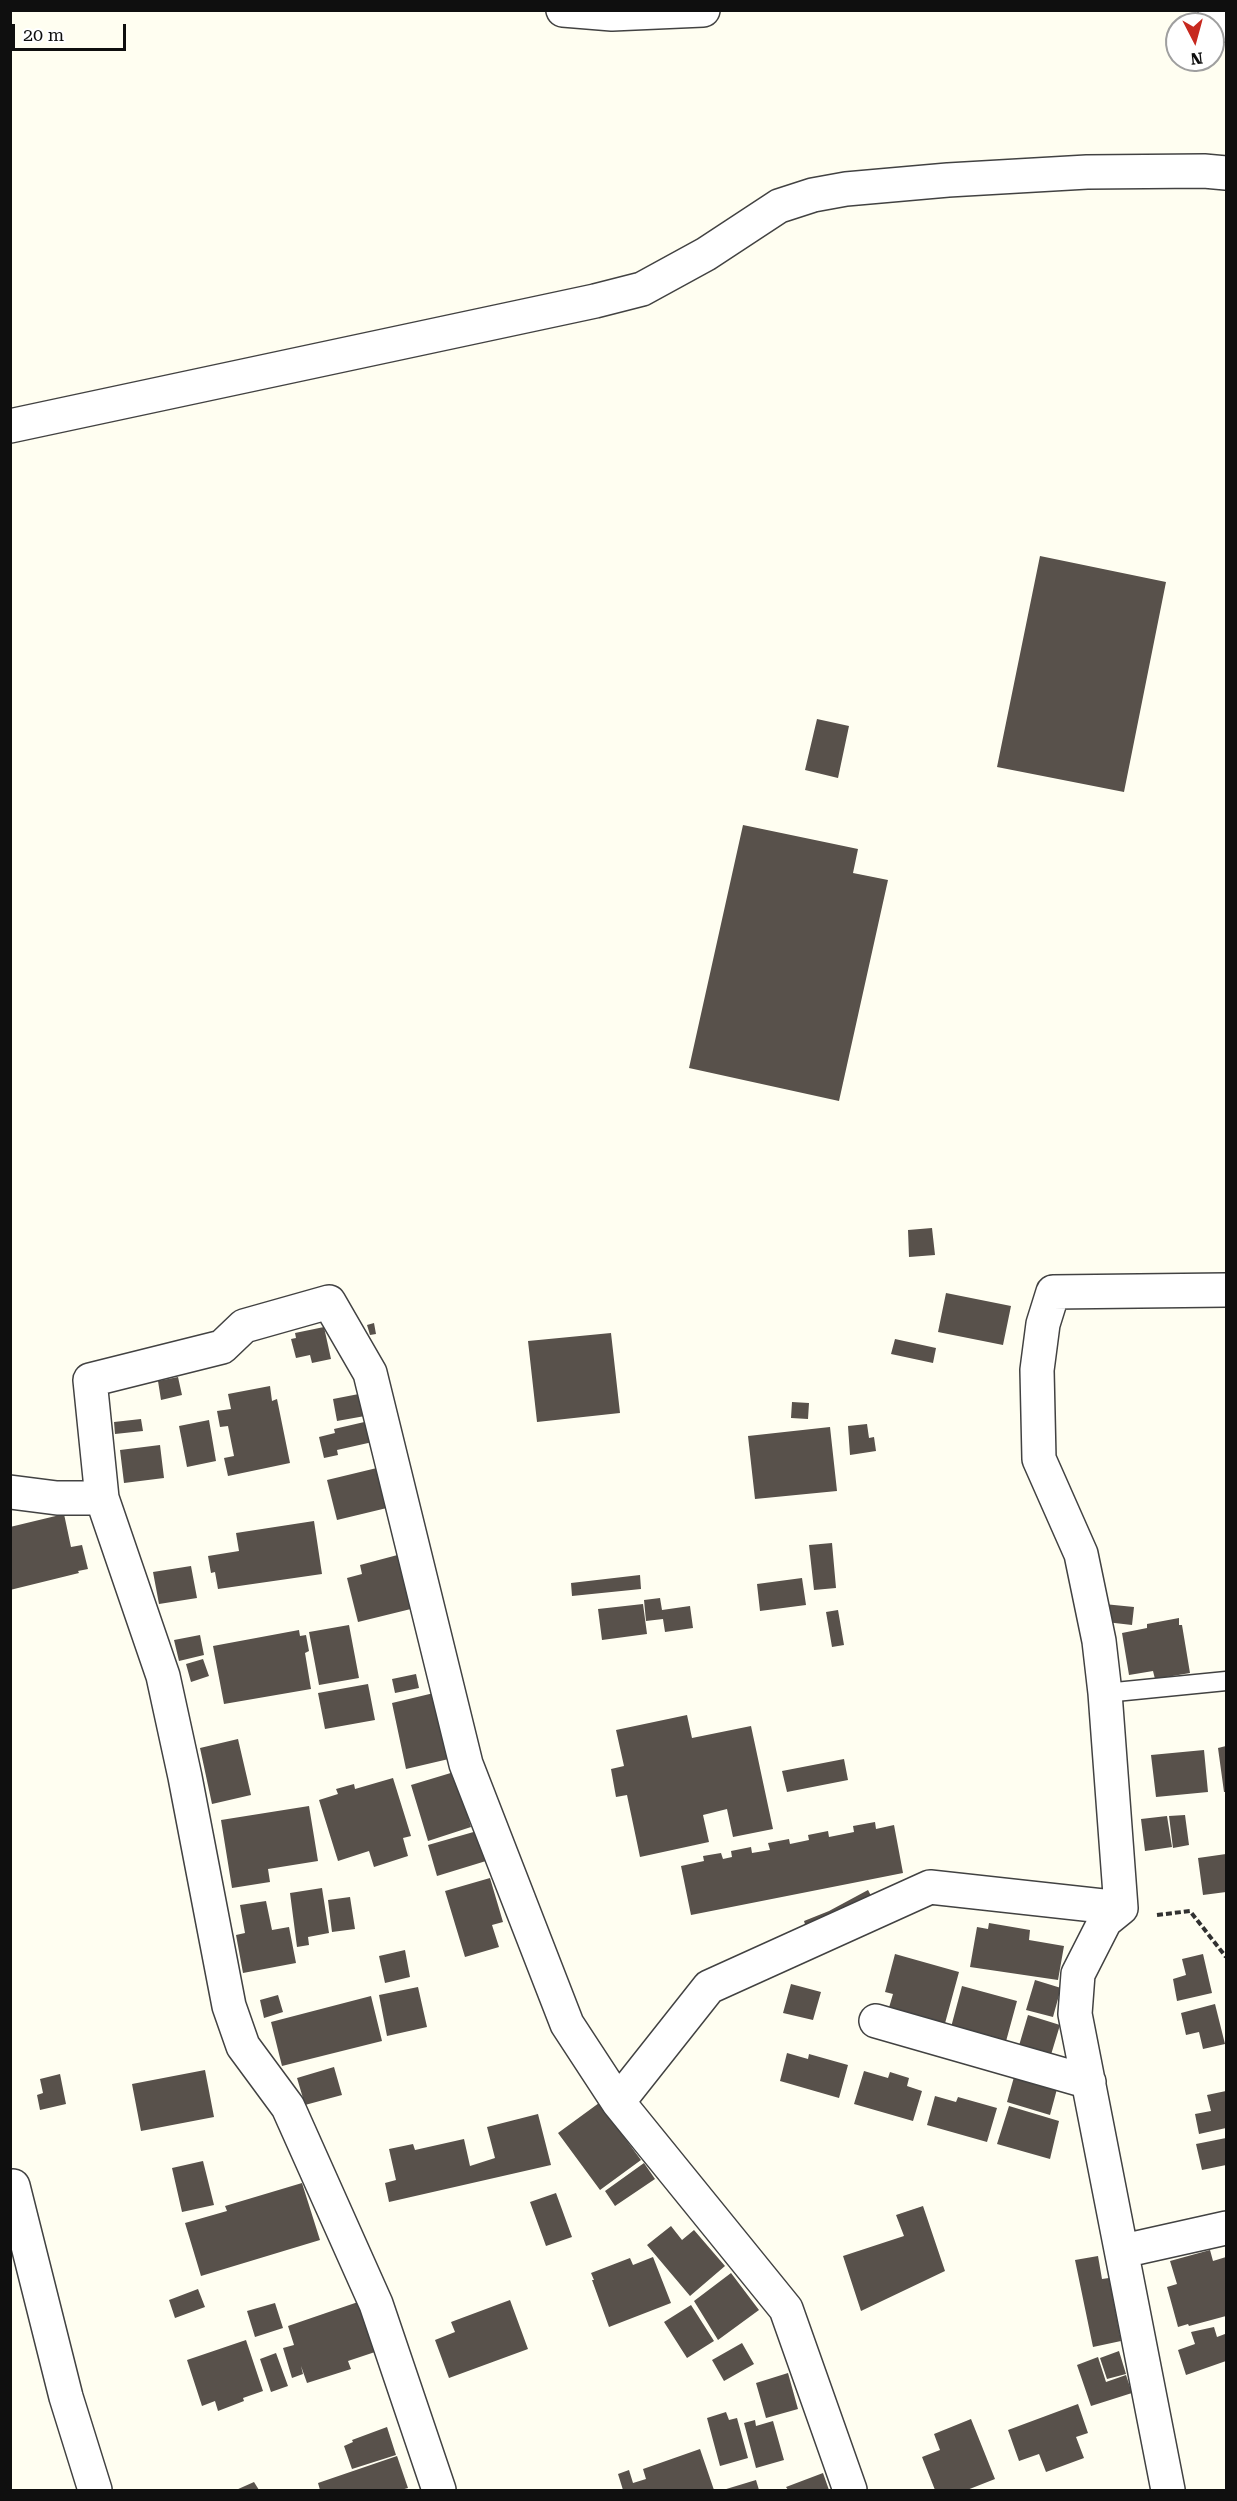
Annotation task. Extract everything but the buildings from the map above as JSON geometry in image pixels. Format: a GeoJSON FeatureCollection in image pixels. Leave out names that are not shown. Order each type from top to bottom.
{"type":"FeatureCollection","features":[{"type":"Feature","properties":{"kind":"street"},"geometry":{"type":"LineString","coordinates":[[563,10],[612,14],[702,10]]}},
{"type":"Feature","properties":{"kind":"street"},"geometry":{"type":"LineString","coordinates":[[1215,10],[1227,25]]}},
{"type":"Feature","properties":{"kind":"street"},"geometry":{"type":"LineString","coordinates":[[10,426],[595,302],[642,289],[706,254],[779,206],[813,195],[846,189],[948,180],[1087,172],[1204,171],[1227,173]]}},
{"type":"Feature","properties":{"kind":"street"},"geometry":{"type":"LineString","coordinates":[[1168,2490],[1075,2014],[1078,1974],[1113,1914],[1105,1693],[1099,1641],[1081,1554],[1040,1459],[1037,1370],[1042,1324],[1053,1292],[1227,1290]]}},
{"type":"Feature","properties":{"kind":"street"},"geometry":{"type":"LineString","coordinates":[[439,2490],[376,2304],[288,2106],[243,2046],[229,2006],[163,1676],[102,1498],[90,1380],[222,1347],[244,1326],[329,1302],[370,1372],[466,1764],[567,2024],[618,2102],[786,2309],[850,2490]]}},
{"type":"Feature","properties":{"kind":"street"},"geometry":{"type":"LineString","coordinates":[[10,1492],[57,1498],[102,1498]]}},
{"type":"Feature","properties":{"kind":"street"},"geometry":{"type":"LineString","coordinates":[[618,2102],[709,1987],[930,1887],[1113,1914]]}},
{"type":"Feature","properties":{"kind":"street"},"geometry":{"type":"LineString","coordinates":[[876,2021],[1089,2082]]}},
{"type":"Feature","properties":{"kind":"street"},"geometry":{"type":"LineString","coordinates":[[13,2186],[66,2397],[95,2490]]}},
{"type":"Feature","properties":{"kind":"street"},"geometry":{"type":"LineString","coordinates":[[1123,2251],[1227,2228]]}},
{"type":"Feature","properties":{"kind":"lane"},"geometry":{"type":"LineString","coordinates":[[1105,1693],[1227,1681]]}},
{"type":"Feature","properties":{"kind":"path"},"geometry":{"type":"LineString","coordinates":[[1113,1914],[1190,1911],[1227,1957]]}}]}
